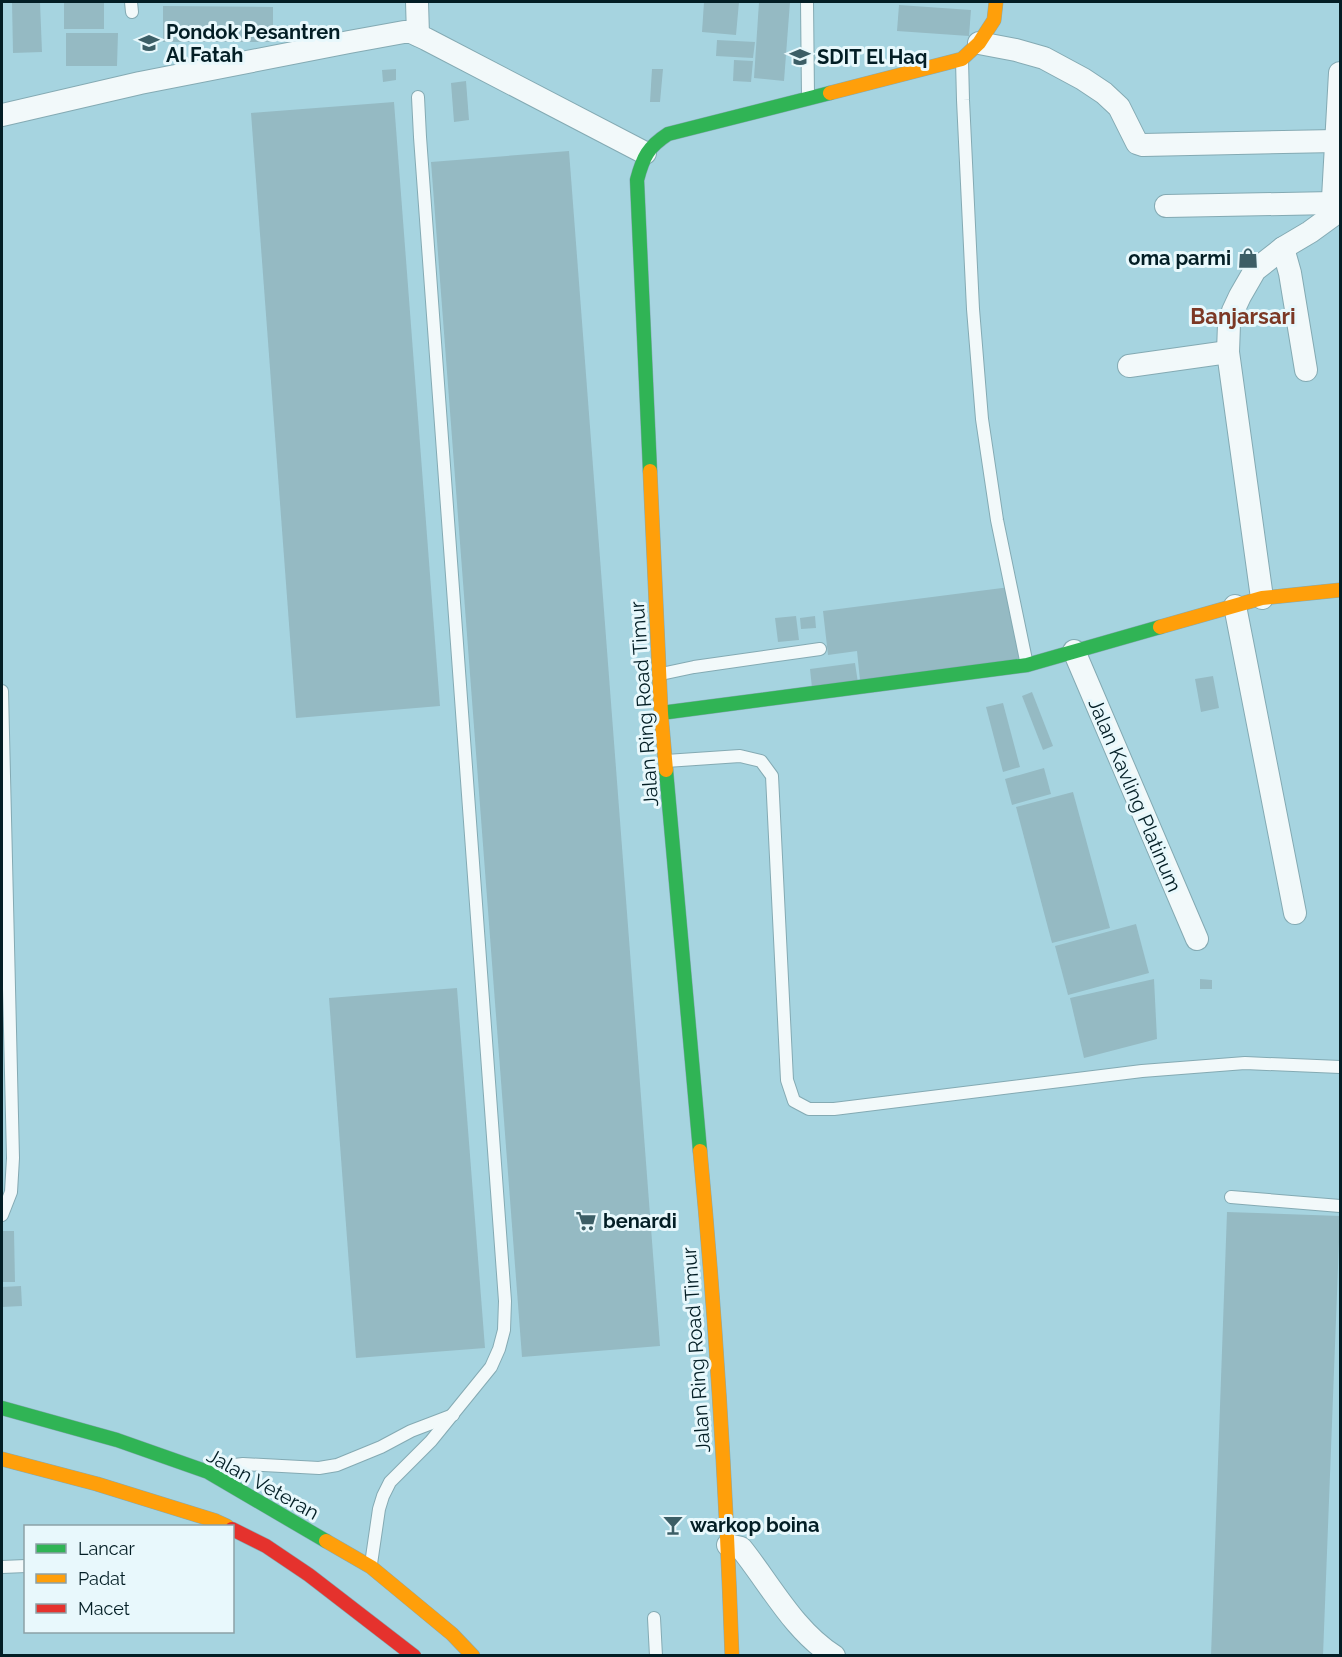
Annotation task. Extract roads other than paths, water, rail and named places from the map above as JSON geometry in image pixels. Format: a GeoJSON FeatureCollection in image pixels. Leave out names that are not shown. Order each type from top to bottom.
{"type":"FeatureCollection","features":[{"type":"Feature","properties":{"kind":"street"},"geometry":{"type":"LineString","coordinates":[[417,2],[418,35]]}},
{"type":"Feature","properties":{"kind":"street"},"geometry":{"type":"LineString","coordinates":[[2,115],[140,83],[411,32],[645,153],[655,142],[668,134],[962,59],[979,43],[994,20],[996,2]]}},
{"type":"Feature","properties":{"kind":"street"},"geometry":{"type":"LineString","coordinates":[[979,43],[1044,58],[1083,79],[1114,101],[1124,114],[1137,143],[1143,145],[1336,141]]}},
{"type":"Feature","properties":{"kind":"street"},"geometry":{"type":"LineString","coordinates":[[1262,598],[1228,352],[1229,324],[1240,296],[1255,270],[1283,248],[1310,232],[1335,211],[1336,141],[1341,73]]}},
{"type":"Feature","properties":{"kind":"street","name":"Jalan Ring Road Timur"},"geometry":{"type":"LineString","coordinates":[[645,153],[637,180],[661,713],[709,1246],[729,1545],[732,1656]]}},
{"type":"Feature","properties":{"kind":"street"},"geometry":{"type":"LineString","coordinates":[[1166,206],[1335,211]]}},
{"type":"Feature","properties":{"kind":"street"},"geometry":{"type":"LineString","coordinates":[[1283,248],[1290,273],[1306,370]]}},
{"type":"Feature","properties":{"kind":"street"},"geometry":{"type":"LineString","coordinates":[[1129,366],[1228,352]]}},
{"type":"Feature","properties":{"kind":"street"},"geometry":{"type":"LineString","coordinates":[[661,713],[1028,664],[1262,598],[1341,590]]}},
{"type":"Feature","properties":{"kind":"street"},"geometry":{"type":"LineString","coordinates":[[1235,606],[1295,913]]}},
{"type":"Feature","properties":{"kind":"street","name":"Jalan Kavling Platinum"},"geometry":{"type":"LineString","coordinates":[[1074,651],[1197,939]]}},
{"type":"Feature","properties":{"kind":"street","name":"Jalan Veteran"},"geometry":{"type":"LineString","coordinates":[[2,1408],[117,1440],[208,1472],[371,1568],[452,1634],[472,1656]]}},
{"type":"Feature","properties":{"kind":"street"},"geometry":{"type":"LineString","coordinates":[[2,1460],[97,1484],[223,1525]]}},
{"type":"Feature","properties":{"kind":"street"},"geometry":{"type":"LineString","coordinates":[[234,1530],[266,1546],[309,1575],[414,1656]]}},
{"type":"Feature","properties":{"kind":"street"},"geometry":{"type":"LineString","coordinates":[[729,1545],[741,1548],[800,1625],[821,1647],[834,1656]]}},
{"type":"Feature","properties":{"kind":"lane"},"geometry":{"type":"LineString","coordinates":[[807,2],[808,98]]}},
{"type":"Feature","properties":{"kind":"lane"},"geometry":{"type":"LineString","coordinates":[[962,59],[973,309],[982,419],[997,520],[1028,664]]}},
{"type":"Feature","properties":{"kind":"lane"},"geometry":{"type":"LineString","coordinates":[[371,1568],[382,1496],[390,1482],[414,1460],[491,1367],[504,1330],[505,1301],[418,97]]}},
{"type":"Feature","properties":{"kind":"lane"},"geometry":{"type":"LineString","coordinates":[[660,674],[820,649]]}},
{"type":"Feature","properties":{"kind":"lane"},"geometry":{"type":"LineString","coordinates":[[2,691],[13,1158],[11,1192],[2,1215]]}},
{"type":"Feature","properties":{"kind":"lane"},"geometry":{"type":"LineString","coordinates":[[665,761],[740,756],[761,761],[772,776],[787,1080],[794,1101],[809,1109],[834,1109],[1142,1071],[1245,1064],[1341,1067]]}},
{"type":"Feature","properties":{"kind":"lane"},"geometry":{"type":"LineString","coordinates":[[1231,1197],[1341,1206]]}},
{"type":"Feature","properties":{"kind":"lane"},"geometry":{"type":"LineString","coordinates":[[208,1472],[226,1466],[243,1464],[319,1468],[337,1465],[454,1414]]}},
{"type":"Feature","properties":{"kind":"lane"},"geometry":{"type":"LineString","coordinates":[[2,1567],[24,1566]]}},
{"type":"Feature","properties":{"kind":"lane"},"geometry":{"type":"LineString","coordinates":[[654,1618],[656,1656]]}},
{"type":"Feature","properties":{"kind":"place","name":"Pondok Pesantren Al Fatah"},"geometry":{"type":"Point","coordinates":[149,43]}},
{"type":"Feature","properties":{"kind":"place","name":"SDIT El Haq"},"geometry":{"type":"Point","coordinates":[800,57]}},
{"type":"Feature","properties":{"kind":"place","name":"oma parmi"},"geometry":{"type":"Point","coordinates":[1248,258]}},
{"type":"Feature","properties":{"kind":"place","name":"benardi"},"geometry":{"type":"Point","coordinates":[586,1221]}},
{"type":"Feature","properties":{"kind":"place","name":"warkop boina"},"geometry":{"type":"Point","coordinates":[673,1525]}},
{"type":"Feature","properties":{"kind":"district","name":"Banjarsari"},"geometry":{"type":"Point","coordinates":[1243,316]}}]}
